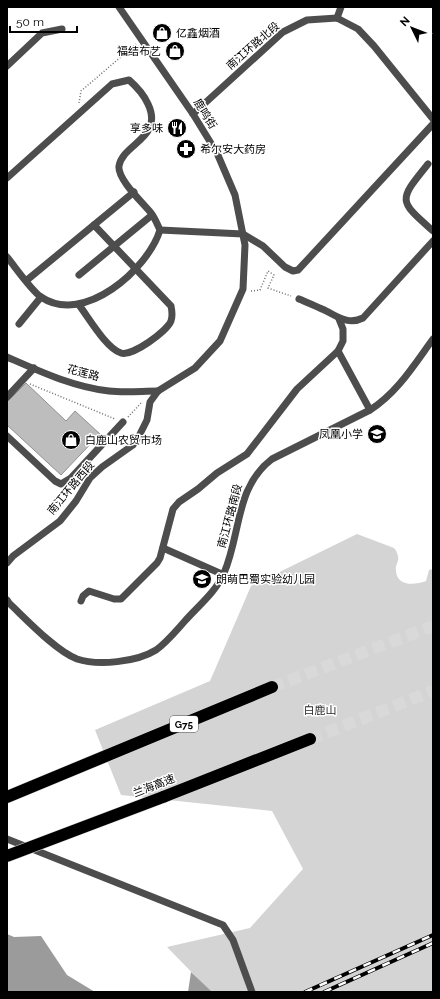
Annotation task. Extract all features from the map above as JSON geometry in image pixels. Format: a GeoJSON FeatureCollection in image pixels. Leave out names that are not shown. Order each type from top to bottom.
{"type":"FeatureCollection","features":[{"type":"Feature","properties":{"kind":"highway","name":"G75"},"geometry":{"type":"LineString","coordinates":[[7,797],[272,687]]}},
{"type":"Feature","properties":{"kind":"highway","name":"兰海高速"},"geometry":{"type":"LineString","coordinates":[[7,856],[310,739]]}},
{"type":"Feature","properties":{"kind":"street","name":"鹿鸣街"},"geometry":{"type":"LineString","coordinates":[[119,7],[193,114],[217,153],[235,194],[243,234],[245,245],[243,289]]}},
{"type":"Feature","properties":{"kind":"street"},"geometry":{"type":"LineString","coordinates":[[341,7],[337,18],[358,29],[374,46],[433,119]]}},
{"type":"Feature","properties":{"kind":"street","name":"南江环路北段"},"geometry":{"type":"LineString","coordinates":[[193,114],[283,32],[307,20],[337,18]]}},
{"type":"Feature","properties":{"kind":"street"},"geometry":{"type":"LineString","coordinates":[[7,66],[42,32],[62,29]]}},
{"type":"Feature","properties":{"kind":"street"},"geometry":{"type":"LineString","coordinates":[[7,178],[112,84],[129,80],[136,86],[146,100],[151,111],[152,120],[147,131],[123,157],[119,166],[120,177],[152,215],[160,230],[156,241],[135,268],[108,291],[79,305],[67,306],[41,297],[7,258]]}},
{"type":"Feature","properties":{"kind":"street"},"geometry":{"type":"LineString","coordinates":[[160,230],[243,234],[263,246],[284,267],[293,271],[298,270],[433,124]]}},
{"type":"Feature","properties":{"kind":"street"},"geometry":{"type":"LineString","coordinates":[[428,164],[407,189],[405,196],[406,204],[410,211],[433,231]]}},
{"type":"Feature","properties":{"kind":"street"},"geometry":{"type":"LineString","coordinates":[[27,280],[134,192]]}},
{"type":"Feature","properties":{"kind":"street"},"geometry":{"type":"LineString","coordinates":[[79,275],[152,215]]}},
{"type":"Feature","properties":{"kind":"street"},"geometry":{"type":"LineString","coordinates":[[79,305],[110,346],[116,351],[129,354],[136,351],[167,327],[173,312],[170,306],[94,225]]}},
{"type":"Feature","properties":{"kind":"street"},"geometry":{"type":"LineString","coordinates":[[298,298],[324,309],[339,319],[354,321],[363,318],[433,241]]}},
{"type":"Feature","properties":{"kind":"street"},"geometry":{"type":"LineString","coordinates":[[158,391],[195,368],[220,341],[243,289]]}},
{"type":"Feature","properties":{"kind":"street"},"geometry":{"type":"LineString","coordinates":[[19,324],[41,297]]}},
{"type":"Feature","properties":{"kind":"street"},"geometry":{"type":"LineString","coordinates":[[81,601],[83,596],[89,591],[114,599],[121,599],[157,563],[163,548],[170,516],[179,502],[217,473],[246,454],[297,389],[338,351],[343,340],[343,329],[339,319]]}},
{"type":"Feature","properties":{"kind":"street","name":"南江环路南段"},"geometry":{"type":"LineString","coordinates":[[224,575],[231,555],[244,496],[251,480],[260,467],[272,459],[370,410],[384,401],[393,392],[433,340]]}},
{"type":"Feature","properties":{"kind":"street"},"geometry":{"type":"LineString","coordinates":[[338,351],[370,410]]}},
{"type":"Feature","properties":{"kind":"street","name":"花莲路"},"geometry":{"type":"LineString","coordinates":[[7,357],[80,385],[109,391],[158,391]]}},
{"type":"Feature","properties":{"kind":"street"},"geometry":{"type":"LineString","coordinates":[[7,397],[34,368]]}},
{"type":"Feature","properties":{"kind":"street","name":"南江环路西段"},"geometry":{"type":"LineString","coordinates":[[7,563],[13,556],[60,521],[76,501],[90,478],[133,444],[147,420],[150,402],[158,391]]}},
{"type":"Feature","properties":{"kind":"street"},"geometry":{"type":"LineString","coordinates":[[7,436],[55,481],[61,484],[72,478],[123,422]]}},
{"type":"Feature","properties":{"kind":"street"},"geometry":{"type":"LineString","coordinates":[[7,600],[9,604],[59,648],[76,658],[91,662],[112,663],[143,656],[160,646],[214,589],[224,575],[163,548]]}},
{"type":"Feature","properties":{"kind":"street"},"geometry":{"type":"LineString","coordinates":[[7,839],[223,925],[233,940],[252,992]]}},
{"type":"Feature","properties":{"kind":"path"},"geometry":{"type":"LineString","coordinates":[[76,116],[81,92],[141,39]]}},
{"type":"Feature","properties":{"kind":"path"},"geometry":{"type":"LineString","coordinates":[[243,289],[253,292],[260,290],[268,271],[274,275],[268,288],[298,298]]}},
{"type":"Feature","properties":{"kind":"path"},"geometry":{"type":"LineString","coordinates":[[19,384],[22,385],[26,380],[31,385],[123,422],[145,398],[158,391]]}},
{"type":"Feature","properties":{"kind":"green space","name":"白鹿山"},"geometry":{"type":"Polygon","coordinates":[[[357,534],[394,548],[397,552],[398,558],[396,573],[401,581],[405,583],[415,584],[426,581],[429,570],[433,569],[433,992],[211,992],[167,947],[250,928],[303,869],[272,811],[121,795],[95,730],[210,681],[251,586],[357,534]]]}},
{"type":"Feature","properties":{"kind":"shaded area"},"geometry":{"type":"Polygon","coordinates":[[[7,934],[14,937],[41,936],[67,975],[95,992],[7,992],[7,934]]]}},
{"type":"Feature","properties":{"kind":"shaded area"},"geometry":{"type":"Polygon","coordinates":[[[191,972],[211,991],[211,992],[188,992],[191,972]]]}},
{"type":"Feature","properties":{"kind":"building"},"geometry":{"type":"Polygon","coordinates":[[[26,383],[66,421],[75,411],[100,434],[61,475],[7,425],[7,402],[26,383]]]}},
{"type":"Feature","properties":{"kind":"tunnel"},"geometry":{"type":"LineString","coordinates":[[272,687],[433,626]]}},
{"type":"Feature","properties":{"kind":"tunnel"},"geometry":{"type":"LineString","coordinates":[[310,739],[433,691]]}},
{"type":"Feature","properties":{"kind":"railway"},"geometry":{"type":"LineString","coordinates":[[305,992],[433,935]]}},
{"type":"Feature","properties":{"kind":"railway"},"geometry":{"type":"LineString","coordinates":[[324,992],[433,943]]}},
{"type":"Feature","properties":{"kind":"place","name":"亿鑫烟酒"},"geometry":{"type":"Point","coordinates":[162,33]}},
{"type":"Feature","properties":{"kind":"place","name":"福结布艺"},"geometry":{"type":"Point","coordinates":[175,51]}},
{"type":"Feature","properties":{"kind":"place","name":"享多味"},"geometry":{"type":"Point","coordinates":[177,128]}},
{"type":"Feature","properties":{"kind":"place","name":"希尔安大药房"},"geometry":{"type":"Point","coordinates":[186,149]}},
{"type":"Feature","properties":{"kind":"place","name":"凤凰小学"},"geometry":{"type":"Point","coordinates":[377,434]}},
{"type":"Feature","properties":{"kind":"place","name":"白鹿山农贸市场"},"geometry":{"type":"Point","coordinates":[71,440]}},
{"type":"Feature","properties":{"kind":"place","name":"朗萌巴蜀实验幼儿园"},"geometry":{"type":"Point","coordinates":[202,579]}}]}
